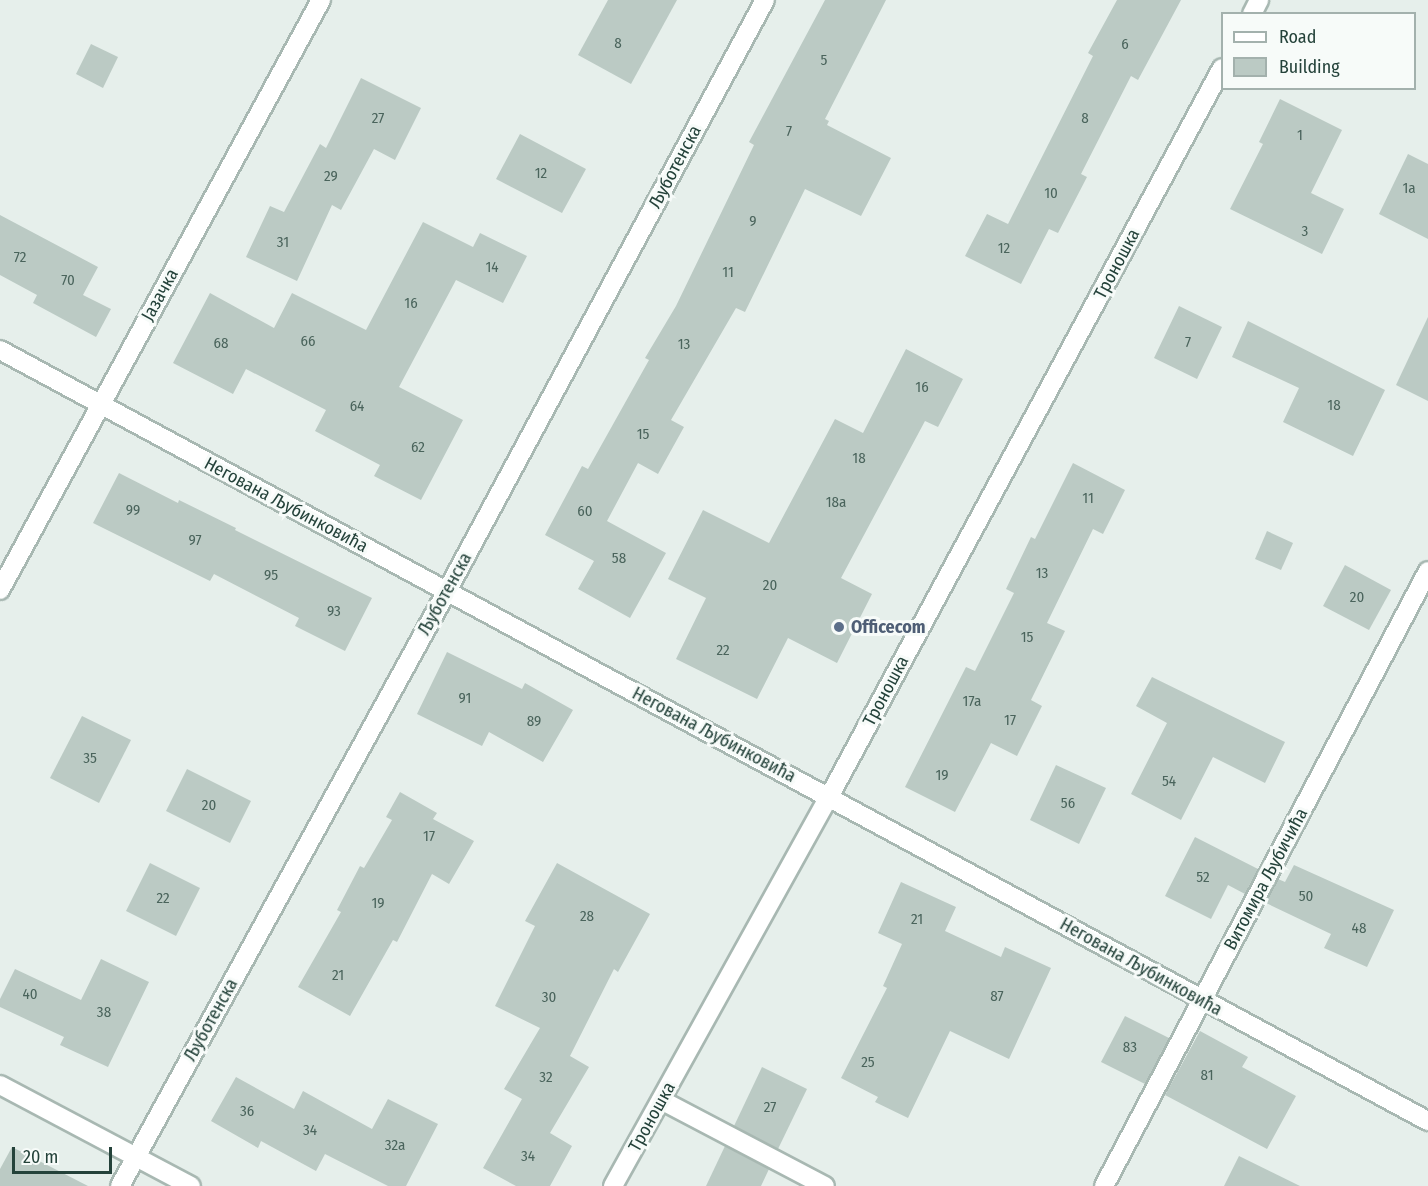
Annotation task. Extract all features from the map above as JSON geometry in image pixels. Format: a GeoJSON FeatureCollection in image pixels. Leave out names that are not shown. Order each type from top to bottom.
{"type":"FeatureCollection","features":[{"type":"Feature","properties":{"kind":"street","name":"Јазачка"},"geometry":{"type":"LineString","coordinates":[[0,590],[321,0]]}},
{"type":"Feature","properties":{"kind":"street","name":"Љуботенска"},"geometry":{"type":"LineString","coordinates":[[120,1186],[447,591],[765,0]]}},
{"type":"Feature","properties":{"kind":"street","name":"Троношка"},"geometry":{"type":"LineString","coordinates":[[614,1186],[829,797],[1221,70]]}},
{"type":"Feature","properties":{"kind":"street","name":"Негована Љубинковића"},"geometry":{"type":"LineString","coordinates":[[0,350],[1428,1121]]}},
{"type":"Feature","properties":{"kind":"street","name":"Витомира Љубичића"},"geometry":{"type":"LineString","coordinates":[[1104,1186],[1428,571]]}},
{"type":"Feature","properties":{"kind":"street"},"geometry":{"type":"LineString","coordinates":[[0,1085],[191,1186]]}},
{"type":"Feature","properties":{"kind":"street"},"geometry":{"type":"LineString","coordinates":[[661,1100],[825,1186]]}},
{"type":"Feature","properties":{"kind":"building"},"geometry":{"type":"Polygon","coordinates":[[[608,0],[677,0],[631,84],[578,55],[608,0]]]}},
{"type":"Feature","properties":{"kind":"building"},"geometry":{"type":"Polygon","coordinates":[[[825,0],[886,0],[825,119],[829,121],[827,125],[891,158],[861,216],[805,189],[745,312],[736,308],[671,420],[684,427],[658,474],[638,463],[607,521],[666,553],[630,618],[578,589],[594,561],[545,535],[582,466],[588,469],[649,360],[645,358],[676,306],[754,145],[749,142],[825,0]]]}},
{"type":"Feature","properties":{"kind":"building"},"geometry":{"type":"Polygon","coordinates":[[[1117,0],[1181,0],[1138,80],[1131,76],[1081,174],[1087,177],[1058,233],[1049,229],[1021,284],[965,256],[987,214],[1008,224],[1093,56],[1088,53],[1117,0]]]}},
{"type":"Feature","properties":{"kind":"building"},"geometry":{"type":"Polygon","coordinates":[[[91,44],[118,57],[103,88],[76,74],[91,44]]]}},
{"type":"Feature","properties":{"kind":"building"},"geometry":{"type":"Polygon","coordinates":[[[361,78],[421,108],[395,160],[374,149],[341,210],[332,205],[297,281],[246,257],[270,206],[284,212],[320,144],[326,148],[361,78]]]}},
{"type":"Feature","properties":{"kind":"building"},"geometry":{"type":"Polygon","coordinates":[[[1280,99],[1342,130],[1311,193],[1344,209],[1322,254],[1230,209],[1263,144],[1259,142],[1280,99]]]}},
{"type":"Feature","properties":{"kind":"building"},"geometry":{"type":"Polygon","coordinates":[[[520,134],[586,169],[562,213],[496,179],[520,134]]]}},
{"type":"Feature","properties":{"kind":"building"},"geometry":{"type":"Polygon","coordinates":[[[1408,154],[1428,164],[1428,239],[1379,214],[1408,154]]]}},
{"type":"Feature","properties":{"kind":"building"},"geometry":{"type":"Polygon","coordinates":[[[0,215],[98,267],[83,295],[111,309],[96,337],[33,303],[37,295],[0,275],[0,215]]]}},
{"type":"Feature","properties":{"kind":"building"},"geometry":{"type":"Polygon","coordinates":[[[423,222],[473,247],[480,233],[527,256],[503,303],[456,280],[399,387],[463,420],[421,500],[374,476],[380,465],[315,431],[326,410],[246,369],[233,394],[173,363],[210,293],[274,328],[292,293],[366,330],[423,222]]]}},
{"type":"Feature","properties":{"kind":"building"},"geometry":{"type":"Polygon","coordinates":[[[1179,306],[1222,327],[1197,379],[1154,358],[1179,306]]]}},
{"type":"Feature","properties":{"kind":"building"},"geometry":{"type":"Polygon","coordinates":[[[1428,317],[1428,401],[1396,385],[1428,317]]]}},
{"type":"Feature","properties":{"kind":"building"},"geometry":{"type":"Polygon","coordinates":[[[1248,321],[1385,390],[1353,456],[1283,422],[1299,388],[1232,357],[1248,321]]]}},
{"type":"Feature","properties":{"kind":"building"},"geometry":{"type":"Polygon","coordinates":[[[906,349],[963,379],[938,427],[925,421],[841,578],[872,594],[837,663],[788,638],[757,699],[676,659],[706,598],[668,579],[703,510],[769,543],[835,419],[863,433],[906,349]]]}},
{"type":"Feature","properties":{"kind":"building"},"geometry":{"type":"Polygon","coordinates":[[[1073,463],[1125,490],[1103,534],[1093,529],[1047,623],[1065,631],[1031,700],[1042,706],[1017,756],[991,743],[955,812],[905,787],[966,667],[975,671],[1014,593],[1006,589],[1031,537],[1035,539],[1073,463]]]}},
{"type":"Feature","properties":{"kind":"building"},"geometry":{"type":"Polygon","coordinates":[[[119,473],[178,503],[179,500],[236,528],[235,530],[372,598],[345,651],[295,626],[299,618],[214,574],[210,581],[93,523],[119,473]]]}},
{"type":"Feature","properties":{"kind":"building"},"geometry":{"type":"Polygon","coordinates":[[[1267,531],[1293,543],[1281,570],[1255,559],[1267,531]]]}},
{"type":"Feature","properties":{"kind":"building"},"geometry":{"type":"Polygon","coordinates":[[[1345,565],[1391,590],[1369,630],[1323,606],[1345,565]]]}},
{"type":"Feature","properties":{"kind":"building"},"geometry":{"type":"Polygon","coordinates":[[[447,652],[522,689],[525,683],[573,710],[543,762],[489,732],[482,746],[417,714],[447,652]]]}},
{"type":"Feature","properties":{"kind":"building"},"geometry":{"type":"Polygon","coordinates":[[[1152,677],[1285,742],[1265,783],[1213,757],[1181,820],[1131,794],[1167,723],[1136,706],[1152,677]]]}},
{"type":"Feature","properties":{"kind":"building"},"geometry":{"type":"Polygon","coordinates":[[[82,716],[131,740],[99,803],[50,778],[82,716]]]}},
{"type":"Feature","properties":{"kind":"building"},"geometry":{"type":"Polygon","coordinates":[[[1056,765],[1106,788],[1079,844],[1030,820],[1056,765]]]}},
{"type":"Feature","properties":{"kind":"building"},"geometry":{"type":"Polygon","coordinates":[[[187,769],[251,801],[230,843],[166,811],[187,769]]]}},
{"type":"Feature","properties":{"kind":"building"},"geometry":{"type":"Polygon","coordinates":[[[400,792],[437,813],[433,819],[474,841],[449,884],[432,874],[397,942],[393,940],[350,1016],[298,987],[341,912],[337,910],[360,866],[364,868],[392,820],[386,817],[400,792]]]}},
{"type":"Feature","properties":{"kind":"building"},"geometry":{"type":"Polygon","coordinates":[[[1195,837],[1258,869],[1245,894],[1228,885],[1211,919],[1165,896],[1195,837]]]}},
{"type":"Feature","properties":{"kind":"building"},"geometry":{"type":"Polygon","coordinates":[[[150,863],[200,888],[176,936],[126,911],[150,863]]]}},
{"type":"Feature","properties":{"kind":"building"},"geometry":{"type":"Polygon","coordinates":[[[557,863],[650,914],[618,972],[614,969],[570,1056],[589,1067],[550,1133],[572,1146],[550,1186],[516,1186],[483,1168],[522,1099],[504,1089],[540,1028],[495,1006],[535,926],[525,921],[557,863]]]}},
{"type":"Feature","properties":{"kind":"building"},"geometry":{"type":"Polygon","coordinates":[[[1294,865],[1394,910],[1367,967],[1324,948],[1331,934],[1266,903],[1278,879],[1285,882],[1294,865]]]}},
{"type":"Feature","properties":{"kind":"building"},"geometry":{"type":"Polygon","coordinates":[[[901,882],[956,907],[945,931],[1001,957],[1005,947],[1051,968],[1009,1059],[950,1031],[908,1118],[875,1102],[878,1097],[841,1078],[887,988],[883,986],[902,944],[878,933],[901,882]]]}},
{"type":"Feature","properties":{"kind":"building"},"geometry":{"type":"Polygon","coordinates":[[[101,959],[149,982],[108,1067],[60,1045],[64,1037],[0,1007],[0,999],[15,969],[81,1000],[101,959]]]}},
{"type":"Feature","properties":{"kind":"building"},"geometry":{"type":"Polygon","coordinates":[[[1125,1016],[1169,1038],[1145,1084],[1101,1062],[1125,1016]]]}},
{"type":"Feature","properties":{"kind":"building"},"geometry":{"type":"Polygon","coordinates":[[[1200,1031],[1248,1057],[1242,1067],[1296,1096],[1267,1149],[1165,1095],[1200,1031]]]}},
{"type":"Feature","properties":{"kind":"building"},"geometry":{"type":"Polygon","coordinates":[[[762,1067],[807,1089],[778,1149],[734,1126],[762,1067]]]}},
{"type":"Feature","properties":{"kind":"building"},"geometry":{"type":"Polygon","coordinates":[[[236,1077],[294,1109],[303,1091],[372,1129],[388,1099],[438,1124],[406,1186],[388,1186],[325,1154],[316,1171],[261,1141],[258,1148],[211,1121],[236,1077]]]}},
{"type":"Feature","properties":{"kind":"building"},"geometry":{"type":"Polygon","coordinates":[[[725,1146],[769,1169],[761,1186],[706,1186],[725,1146]]]}},
{"type":"Feature","properties":{"kind":"building"},"geometry":{"type":"Polygon","coordinates":[[[12,1147],[88,1186],[0,1186],[0,1169],[12,1147]]]}},
{"type":"Feature","properties":{"kind":"building"},"geometry":{"type":"Polygon","coordinates":[[[1239,1156],[1300,1186],[1224,1186],[1239,1156]]]}},
{"type":"Feature","properties":{"kind":"place","name":"Officecom"},"geometry":{"type":"Point","coordinates":[839,627]}}]}
